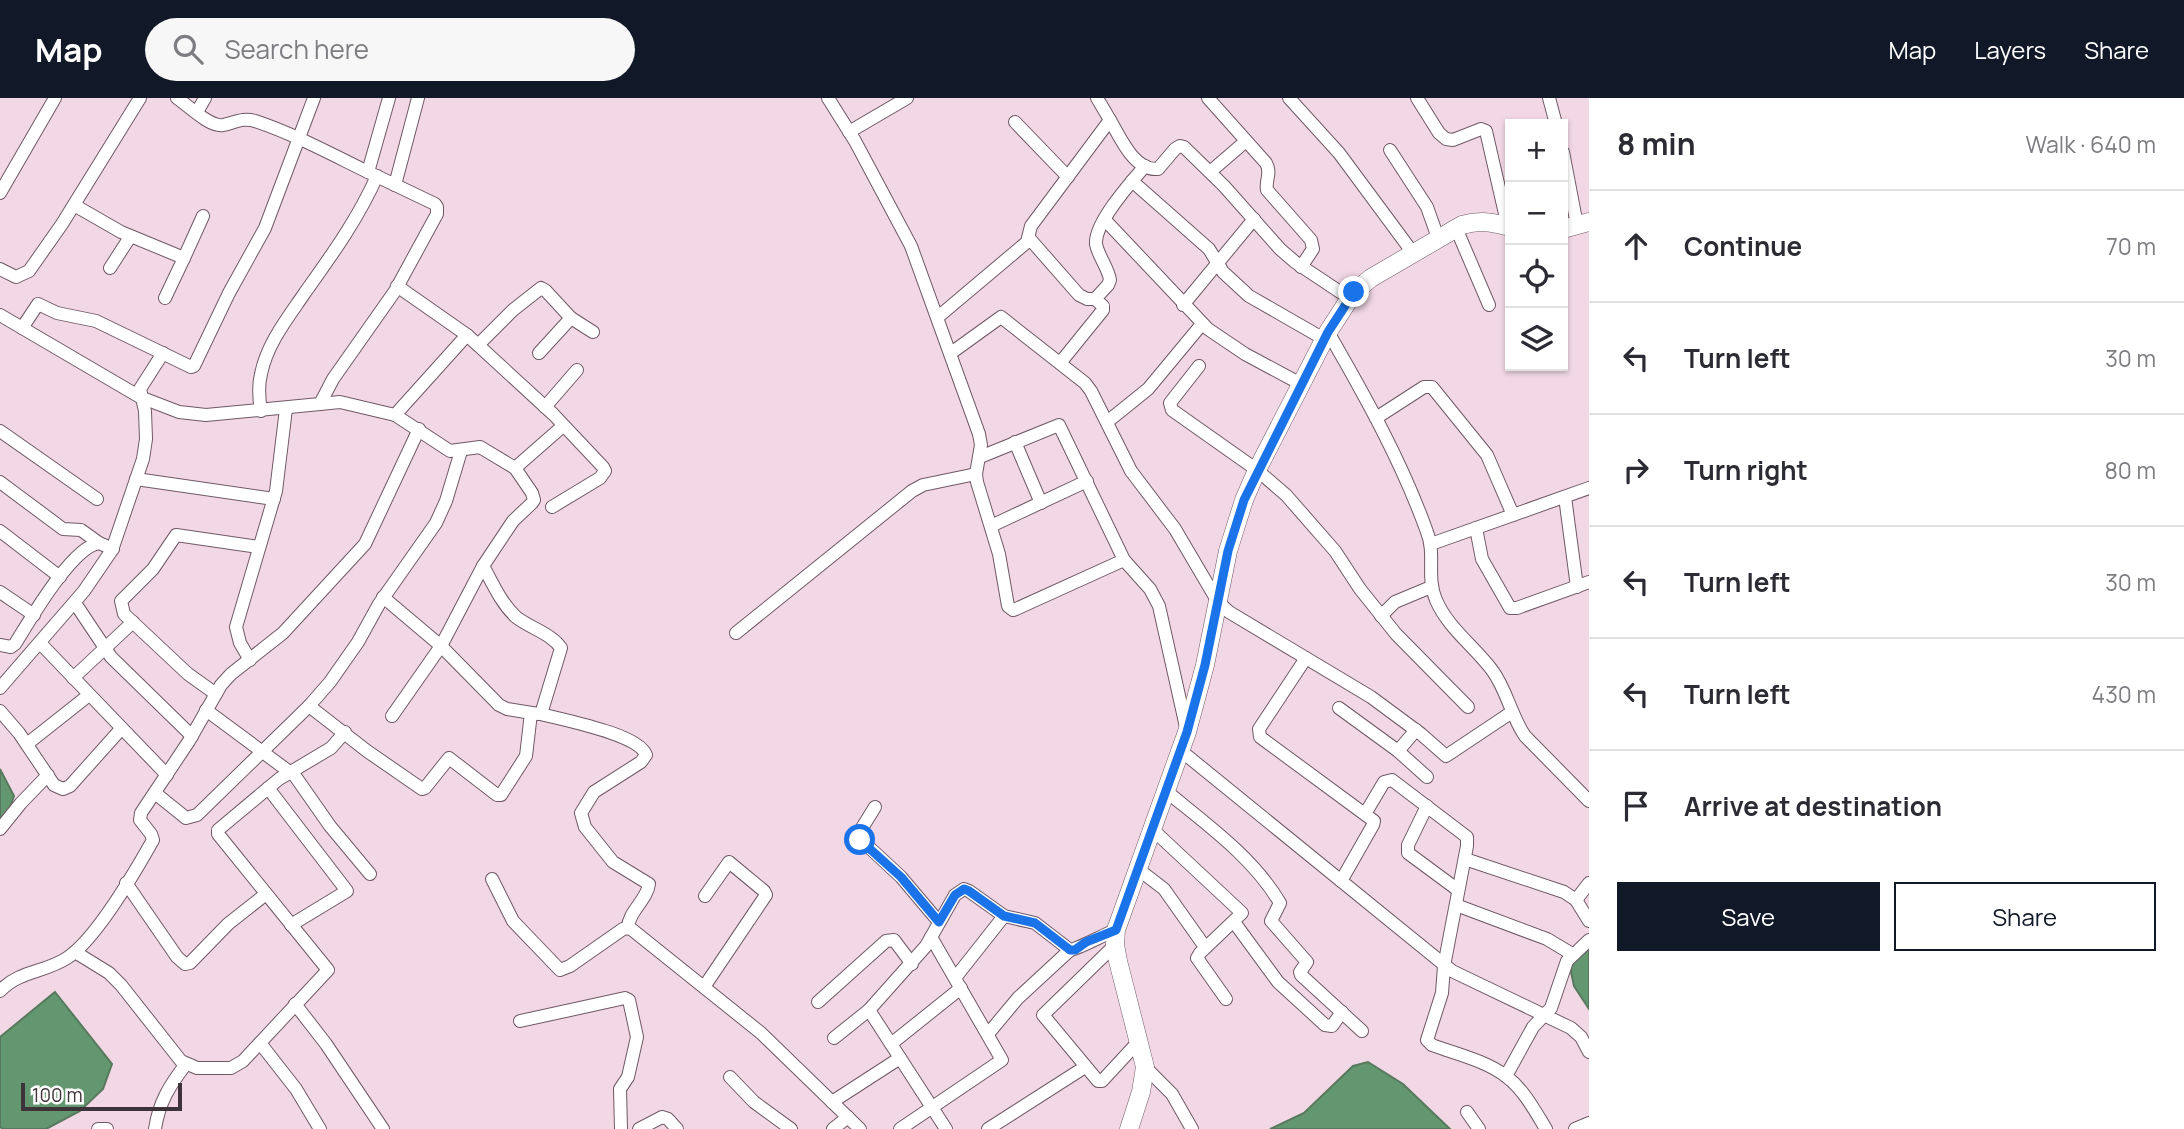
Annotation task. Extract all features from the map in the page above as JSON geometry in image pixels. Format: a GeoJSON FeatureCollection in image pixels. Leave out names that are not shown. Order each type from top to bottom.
{"type":"FeatureCollection","features":[{"type":"Feature","properties":{"kind":"street"},"geometry":{"type":"LineString","coordinates":[[0,193],[55,98]]}},
{"type":"Feature","properties":{"kind":"street"},"geometry":{"type":"LineString","coordinates":[[0,270],[16,277],[24,275],[74,205],[140,98]]}},
{"type":"Feature","properties":{"kind":"street"},"geometry":{"type":"LineString","coordinates":[[177,98],[214,124],[252,120],[300,139],[435,204],[438,210],[397,286],[372,327],[333,379],[320,404]]}},
{"type":"Feature","properties":{"kind":"street"},"geometry":{"type":"LineString","coordinates":[[197,112],[205,98]]}},
{"type":"Feature","properties":{"kind":"street"},"geometry":{"type":"LineString","coordinates":[[22,328],[38,304],[57,313],[96,321],[191,367],[196,364],[229,293],[265,228],[314,98]]}},
{"type":"Feature","properties":{"kind":"street"},"geometry":{"type":"LineString","coordinates":[[261,411],[261,374],[273,341],[350,229],[366,200],[389,98]]}},
{"type":"Feature","properties":{"kind":"street"},"geometry":{"type":"LineString","coordinates":[[395,185],[418,98]]}},
{"type":"Feature","properties":{"kind":"street"},"geometry":{"type":"LineString","coordinates":[[849,132],[907,98]]}},
{"type":"Feature","properties":{"kind":"street"},"geometry":{"type":"LineString","coordinates":[[1097,98],[1131,154],[1145,166],[1158,169],[1180,146],[1210,172],[1280,249],[1301,267],[1349,298]]}},
{"type":"Feature","properties":{"kind":"street"},"geometry":{"type":"LineString","coordinates":[[1208,98],[1268,167],[1267,190],[1313,245],[1312,252],[1301,267]]}},
{"type":"Feature","properties":{"kind":"street"},"geometry":{"type":"LineString","coordinates":[[1289,98],[1339,153],[1413,253]]}},
{"type":"Feature","properties":{"kind":"street"},"geometry":{"type":"LineString","coordinates":[[1417,98],[1439,133],[1446,139],[1454,140],[1481,129],[1486,131],[1505,210]]}},
{"type":"Feature","properties":{"kind":"street"},"geometry":{"type":"LineString","coordinates":[[1549,98],[1555,119]]}},
{"type":"Feature","properties":{"kind":"street"},"geometry":{"type":"LineString","coordinates":[[834,100],[911,246],[979,434],[980,457],[976,474],[991,526],[1008,606],[1013,610],[1124,560]]}},
{"type":"Feature","properties":{"kind":"street"},"geometry":{"type":"LineString","coordinates":[[937,317],[1024,246],[1031,226],[1110,120]]}},
{"type":"Feature","properties":{"kind":"street"},"geometry":{"type":"LineString","coordinates":[[1015,122],[1068,177]]}},
{"type":"Feature","properties":{"kind":"street"},"geometry":{"type":"LineString","coordinates":[[1210,172],[1246,141]]}},
{"type":"Feature","properties":{"kind":"street"},"geometry":{"type":"LineString","coordinates":[[1390,150],[1427,207],[1438,238]]}},
{"type":"Feature","properties":{"kind":"street"},"geometry":{"type":"LineString","coordinates":[[1095,299],[1110,280],[1096,243],[1111,206],[1145,166]]}},
{"type":"Feature","properties":{"kind":"street"},"geometry":{"type":"LineString","coordinates":[[1568,173],[1581,227]]}},
{"type":"Feature","properties":{"kind":"street"},"geometry":{"type":"LineString","coordinates":[[1132,181],[1209,249],[1223,272],[1249,296],[1326,335],[1376,418],[1398,463],[1431,544],[1431,587],[1446,618],[1492,669],[1525,736],[1589,802]]}},
{"type":"Feature","properties":{"kind":"street"},"geometry":{"type":"LineString","coordinates":[[74,205],[130,237],[184,258]]}},
{"type":"Feature","properties":{"kind":"street"},"geometry":{"type":"LineString","coordinates":[[165,298],[203,215]]}},
{"type":"Feature","properties":{"kind":"street"},"geometry":{"type":"LineString","coordinates":[[1183,305],[1254,219]]}},
{"type":"Feature","properties":{"kind":"street"},"geometry":{"type":"LineString","coordinates":[[1105,220],[1202,324],[1245,354],[1301,384]]}},
{"type":"Feature","properties":{"kind":"street"},"geometry":{"type":"LineString","coordinates":[[1139,1041],[1102,1081],[1096,1080],[1043,1015],[1116,938],[1187,732],[1205,665],[1234,528],[1257,470],[1326,335],[1349,298],[1371,278],[1456,228],[1477,221],[1505,226]]}},
{"type":"Feature","properties":{"kind":"street"},"geometry":{"type":"LineString","coordinates":[[1456,228],[1489,305]]}},
{"type":"Feature","properties":{"kind":"street"},"geometry":{"type":"LineString","coordinates":[[110,268],[130,237]]}},
{"type":"Feature","properties":{"kind":"street"},"geometry":{"type":"LineString","coordinates":[[1029,238],[1079,295],[1095,299],[1104,310],[1060,363]]}},
{"type":"Feature","properties":{"kind":"street"},"geometry":{"type":"LineString","coordinates":[[397,286],[467,335],[564,425],[605,471],[600,478],[552,507]]}},
{"type":"Feature","properties":{"kind":"street"},"geometry":{"type":"LineString","coordinates":[[478,345],[513,310],[541,288],[572,318],[593,332]]}},
{"type":"Feature","properties":{"kind":"street"},"geometry":{"type":"LineString","coordinates":[[0,316],[140,397],[179,412],[206,415],[340,402],[395,415],[450,451],[480,447],[516,468],[534,500],[513,521],[483,566],[441,646],[392,716]]}},
{"type":"Feature","properties":{"kind":"street"},"geometry":{"type":"LineString","coordinates":[[951,353],[1001,317],[1060,363],[1091,391],[1130,471],[1175,530],[1218,602],[1229,612],[1371,696],[1448,757],[1512,712]]}},
{"type":"Feature","properties":{"kind":"street"},"geometry":{"type":"LineString","coordinates":[[539,353],[572,318]]}},
{"type":"Feature","properties":{"kind":"street"},"geometry":{"type":"LineString","coordinates":[[1107,422],[1148,389],[1202,324]]}},
{"type":"Feature","properties":{"kind":"street"},"geometry":{"type":"LineString","coordinates":[[395,415],[467,335]]}},
{"type":"Feature","properties":{"kind":"street"},"geometry":{"type":"LineString","coordinates":[[0,688],[75,603],[102,569],[113,549],[146,439],[145,411],[139,389],[163,354]]}},
{"type":"Feature","properties":{"kind":"street"},"geometry":{"type":"LineString","coordinates":[[1199,366],[1169,407],[1257,470],[1311,522],[1381,616],[1468,707]]}},
{"type":"Feature","properties":{"kind":"street"},"geometry":{"type":"LineString","coordinates":[[545,407],[577,370]]}},
{"type":"Feature","properties":{"kind":"street"},"geometry":{"type":"LineString","coordinates":[[1376,418],[1424,387],[1432,387],[1487,455],[1513,515]]}},
{"type":"Feature","properties":{"kind":"street"},"geometry":{"type":"LineString","coordinates":[[250,660],[240,643],[236,627],[274,499],[286,409]]}},
{"type":"Feature","properties":{"kind":"street"},"geometry":{"type":"LineString","coordinates":[[516,468],[564,425]]}},
{"type":"Feature","properties":{"kind":"street"},"geometry":{"type":"LineString","coordinates":[[980,457],[1059,425],[1124,560],[1150,589],[1159,606],[1187,732]]}},
{"type":"Feature","properties":{"kind":"street"},"geometry":{"type":"LineString","coordinates":[[0,991],[20,975],[53,965],[75,952],[95,931],[153,840],[139,817],[216,694],[231,674],[283,633],[365,544],[419,429]]}},
{"type":"Feature","properties":{"kind":"street"},"geometry":{"type":"LineString","coordinates":[[0,431],[97,499]]}},
{"type":"Feature","properties":{"kind":"street"},"geometry":{"type":"LineString","coordinates":[[1015,442],[1041,503]]}},
{"type":"Feature","properties":{"kind":"street"},"geometry":{"type":"LineString","coordinates":[[155,793],[181,815],[191,818],[309,706],[343,665],[383,597],[436,523],[446,501],[461,451]]}},
{"type":"Feature","properties":{"kind":"street"},"geometry":{"type":"LineString","coordinates":[[736,634],[912,491],[923,485],[976,474]]}},
{"type":"Feature","properties":{"kind":"street"},"geometry":{"type":"LineString","coordinates":[[136,478],[274,499]]}},
{"type":"Feature","properties":{"kind":"street"},"geometry":{"type":"LineString","coordinates":[[991,526],[1087,481]]}},
{"type":"Feature","properties":{"kind":"street"},"geometry":{"type":"LineString","coordinates":[[0,482],[62,529],[81,530],[113,549]]}},
{"type":"Feature","properties":{"kind":"street"},"geometry":{"type":"LineString","coordinates":[[1431,544],[1589,488]]}},
{"type":"Feature","properties":{"kind":"street"},"geometry":{"type":"LineString","coordinates":[[1476,528],[1482,559],[1510,608],[1517,608],[1583,584],[1565,497]]}},
{"type":"Feature","properties":{"kind":"street"},"geometry":{"type":"LineString","coordinates":[[1,534],[60,577]]}},
{"type":"Feature","properties":{"kind":"street"},"geometry":{"type":"LineString","coordinates":[[216,694],[188,674],[124,614],[121,601],[153,569],[176,535],[259,547]]}},
{"type":"Feature","properties":{"kind":"street"},"geometry":{"type":"LineString","coordinates":[[0,645],[11,648],[60,577],[91,545],[99,543]]}},
{"type":"Feature","properties":{"kind":"street"},"geometry":{"type":"LineString","coordinates":[[309,706],[422,789],[425,789],[449,758],[497,795],[501,795],[526,756],[536,714],[561,648],[509,610],[483,566]]}},
{"type":"Feature","properties":{"kind":"street"},"geometry":{"type":"LineString","coordinates":[[1381,616],[1395,602],[1431,587]]}},
{"type":"Feature","properties":{"kind":"street"},"geometry":{"type":"LineString","coordinates":[[0,592],[34,615]]}},
{"type":"Feature","properties":{"kind":"street"},"geometry":{"type":"LineString","coordinates":[[383,597],[441,646],[499,705],[622,737],[645,750],[646,755],[641,762],[594,792],[582,813],[586,827],[613,862],[649,884],[648,891],[630,918],[628,927],[570,966],[559,970],[513,921],[492,879]]}},
{"type":"Feature","properties":{"kind":"street"},"geometry":{"type":"LineString","coordinates":[[75,603],[105,649],[125,672],[192,736]]}},
{"type":"Feature","properties":{"kind":"street"},"geometry":{"type":"LineString","coordinates":[[73,678],[133,622]]}},
{"type":"Feature","properties":{"kind":"street"},"geometry":{"type":"LineString","coordinates":[[40,643],[167,775]]}},
{"type":"Feature","properties":{"kind":"street"},"geometry":{"type":"LineString","coordinates":[[1306,658],[1259,729],[1259,735],[1374,821],[1341,881]]}},
{"type":"Feature","properties":{"kind":"street"},"geometry":{"type":"LineString","coordinates":[[27,744],[89,695]]}},
{"type":"Feature","properties":{"kind":"street"},"geometry":{"type":"LineString","coordinates":[[1339,708],[1398,751],[1427,777]]}},
{"type":"Feature","properties":{"kind":"street"},"geometry":{"type":"LineString","coordinates":[[0,710],[58,788],[67,789],[121,729]]}},
{"type":"Feature","properties":{"kind":"street"},"geometry":{"type":"LineString","coordinates":[[206,710],[289,771],[370,873]]}},
{"type":"Feature","properties":{"kind":"street"},"geometry":{"type":"LineString","coordinates":[[1398,751],[1416,730]]}},
{"type":"Feature","properties":{"kind":"street"},"geometry":{"type":"LineString","coordinates":[[75,952],[121,985],[181,1061],[197,1068],[237,1066],[328,970],[217,832],[289,771],[326,751],[345,732]]}},
{"type":"Feature","properties":{"kind":"street"},"geometry":{"type":"LineString","coordinates":[[1181,750],[1444,966],[1577,1032],[1589,1052]]}},
{"type":"Feature","properties":{"kind":"street"},"geometry":{"type":"LineString","coordinates":[[0,829],[48,775]]}},
{"type":"Feature","properties":{"kind":"street"},"geometry":{"type":"LineString","coordinates":[[1365,814],[1384,782],[1389,779],[1467,837],[1444,966],[1442,993],[1427,1036],[1429,1043],[1506,1076],[1528,1099],[1546,1129]]}},
{"type":"Feature","properties":{"kind":"street"},"geometry":{"type":"LineString","coordinates":[[268,788],[347,891],[292,925]]}},
{"type":"Feature","properties":{"kind":"street"},"geometry":{"type":"LineString","coordinates":[[1166,791],[1217,833],[1266,883],[1280,903],[1271,920],[1307,962],[1301,975],[1362,1031]]}},
{"type":"Feature","properties":{"kind":"street"},"geometry":{"type":"LineString","coordinates":[[1427,806],[1408,845],[1408,853],[1458,890]]}},
{"type":"Feature","properties":{"kind":"street"},"geometry":{"type":"LineString","coordinates":[[875,807],[856,836],[901,877],[939,922]]}},
{"type":"Feature","properties":{"kind":"street"},"geometry":{"type":"LineString","coordinates":[[1152,829],[1241,911],[1241,916],[1198,955],[1198,961],[1226,999]]}},
{"type":"Feature","properties":{"kind":"street"},"geometry":{"type":"LineString","coordinates":[[1465,859],[1564,892],[1576,900],[1589,921]]}},
{"type":"Feature","properties":{"kind":"street"},"geometry":{"type":"LineString","coordinates":[[704,987],[766,895],[729,862],[705,896]]}},
{"type":"Feature","properties":{"kind":"street"},"geometry":{"type":"LineString","coordinates":[[1138,869],[1164,889],[1206,947]]}},
{"type":"Feature","properties":{"kind":"street"},"geometry":{"type":"LineString","coordinates":[[126,883],[177,957],[185,964],[267,894]]}},
{"type":"Feature","properties":{"kind":"street"},"geometry":{"type":"LineString","coordinates":[[1576,900],[1589,883]]}},
{"type":"Feature","properties":{"kind":"street"},"geometry":{"type":"LineString","coordinates":[[834,1038],[869,1010],[912,964],[955,895],[964,889],[1004,916],[1035,923],[1070,950]]}},
{"type":"Feature","properties":{"kind":"street"},"geometry":{"type":"LineString","coordinates":[[1455,905],[1547,939],[1572,954]]}},
{"type":"Feature","properties":{"kind":"street"},"geometry":{"type":"LineString","coordinates":[[891,1044],[958,983],[1004,916]]}},
{"type":"Feature","properties":{"kind":"street"},"geometry":{"type":"LineString","coordinates":[[1234,922],[1278,982],[1325,1026],[1332,1026],[1342,1013]]}},
{"type":"Feature","properties":{"kind":"street"},"geometry":{"type":"LineString","coordinates":[[628,927],[761,1033],[860,1129]]}},
{"type":"Feature","properties":{"kind":"street"},"geometry":{"type":"LineString","coordinates":[[901,1129],[1001,1063],[1001,1056],[931,937]]}},
{"type":"Feature","properties":{"kind":"street"},"geometry":{"type":"LineString","coordinates":[[988,1034],[1018,998],[1070,950],[1075,950],[1086,942],[1116,938]]}},
{"type":"Feature","properties":{"kind":"street"},"geometry":{"type":"LineString","coordinates":[[1116,938],[1145,1067],[1141,1092],[1129,1129]]}},
{"type":"Feature","properties":{"kind":"street"},"geometry":{"type":"LineString","coordinates":[[818,1003],[886,941],[894,940],[912,964]]}},
{"type":"Feature","properties":{"kind":"street"},"geometry":{"type":"LineString","coordinates":[[1506,1076],[1533,1027],[1551,1008],[1563,970],[1572,954],[1589,940]]}},
{"type":"Feature","properties":{"kind":"street"},"geometry":{"type":"LineString","coordinates":[[520,1021],[625,998],[629,1000],[636,1037],[628,1077],[620,1089],[621,1129]]}},
{"type":"Feature","properties":{"kind":"street"},"geometry":{"type":"LineString","coordinates":[[295,1004],[326,1044],[383,1129]]}},
{"type":"Feature","properties":{"kind":"street"},"geometry":{"type":"LineString","coordinates":[[869,1010],[946,1129]]}},
{"type":"Feature","properties":{"kind":"street"},"geometry":{"type":"LineString","coordinates":[[260,1042],[296,1089],[320,1129]]}},
{"type":"Feature","properties":{"kind":"street"},"geometry":{"type":"LineString","coordinates":[[832,1102],[900,1059]]}},
{"type":"Feature","properties":{"kind":"street"},"geometry":{"type":"LineString","coordinates":[[155,1129],[158,1108],[164,1094],[186,1064]]}},
{"type":"Feature","properties":{"kind":"street"},"geometry":{"type":"LineString","coordinates":[[988,1129],[1085,1067]]}},
{"type":"Feature","properties":{"kind":"street"},"geometry":{"type":"LineString","coordinates":[[1145,1067],[1172,1094],[1192,1129]]}},
{"type":"Feature","properties":{"kind":"street"},"geometry":{"type":"LineString","coordinates":[[730,1077],[773,1125],[791,1129]]}},
{"type":"Feature","properties":{"kind":"street"},"geometry":{"type":"LineString","coordinates":[[1466,1112],[1479,1129]]}},
{"type":"Feature","properties":{"kind":"street"},"geometry":{"type":"LineString","coordinates":[[639,1129],[662,1117],[668,1119],[677,1129]]}},
{"type":"Feature","properties":{"kind":"street"},"geometry":{"type":"LineString","coordinates":[[833,1129],[848,1117]]}},
{"type":"Feature","properties":{"kind":"street"},"geometry":{"type":"LineString","coordinates":[[1575,1129],[1589,1123]]}},
{"type":"Feature","properties":{"kind":"street"},"geometry":{"type":"LineString","coordinates":[[98,1129],[107,1129]]}},
{"type":"Feature","properties":{"kind":"shaded area"},"geometry":{"type":"Polygon","coordinates":[[[0,769],[14,796],[7,815],[0,824],[0,769]]]}},
{"type":"Feature","properties":{"kind":"shaded area"},"geometry":{"type":"Polygon","coordinates":[[[1589,943],[1589,1009],[1574,986],[1570,967],[1589,943]]]}},
{"type":"Feature","properties":{"kind":"shaded area"},"geometry":{"type":"Polygon","coordinates":[[[55,992],[112,1064],[103,1089],[80,1111],[46,1129],[2,1129],[0,1037],[55,992]]]}},
{"type":"Feature","properties":{"kind":"shaded area"},"geometry":{"type":"Polygon","coordinates":[[[1368,1062],[1403,1084],[1450,1129],[1270,1129],[1304,1113],[1353,1066],[1368,1062]]]}},
{"type":"Feature","properties":{"kind":"route"},"geometry":{"type":"LineString","coordinates":[[860,840],[901,877],[939,922],[955,895],[964,889],[1010,919],[1035,923],[1070,950],[1116,930],[1197,699],[1228,551],[1244,500],[1328,332],[1354,292]]}}]}
